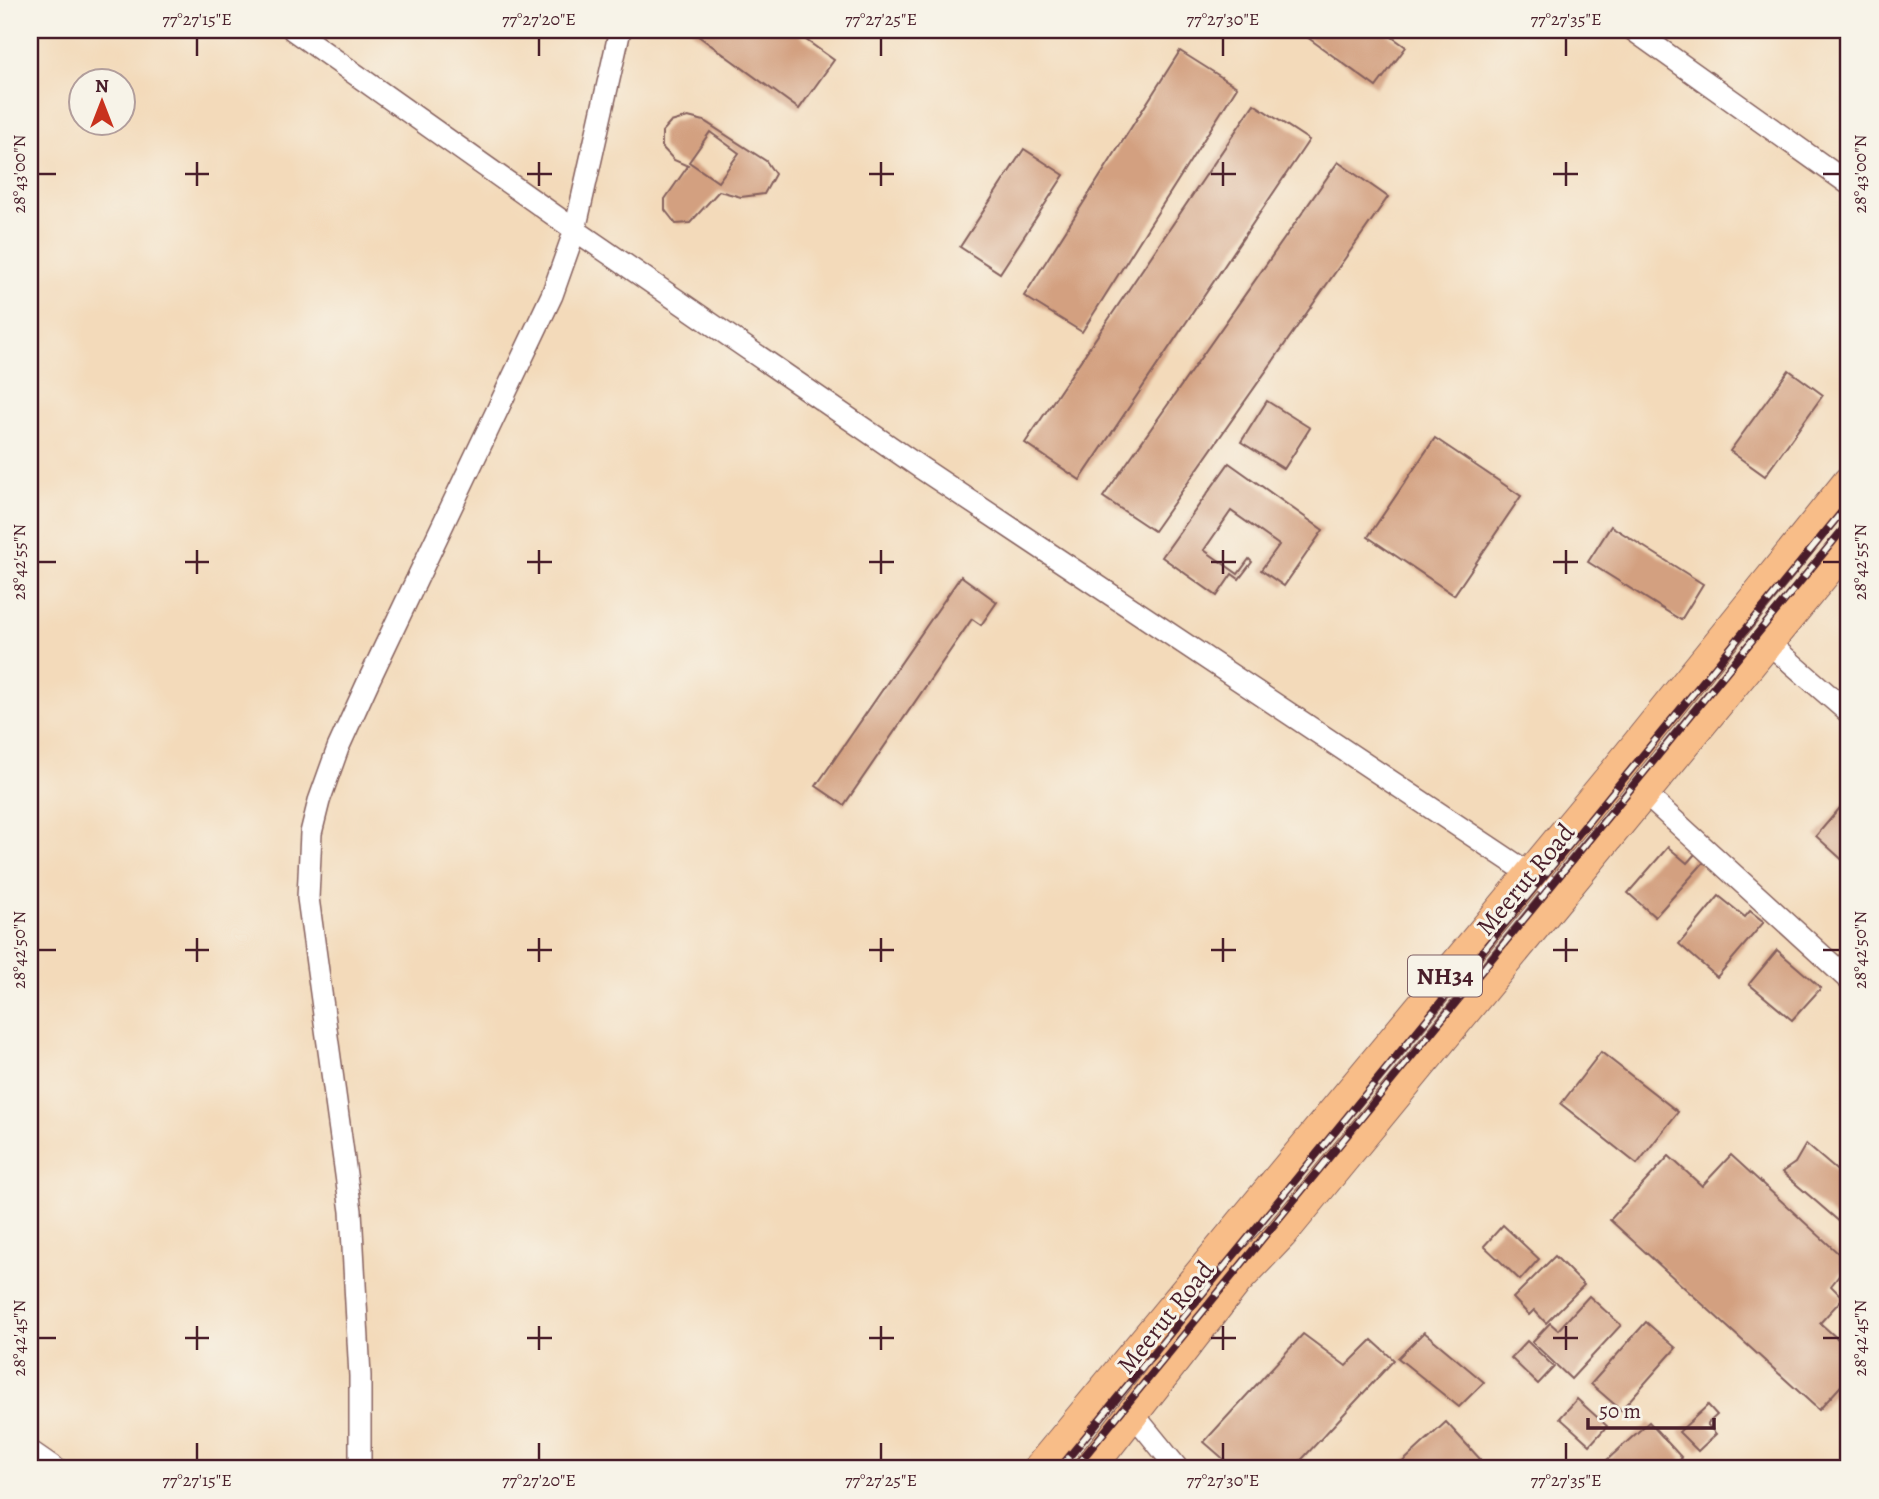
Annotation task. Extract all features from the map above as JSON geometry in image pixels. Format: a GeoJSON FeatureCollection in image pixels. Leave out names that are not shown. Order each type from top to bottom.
{"type":"FeatureCollection","features":[{"type":"Feature","properties":{"kind":"highway","name":"Meerut Road"},"geometry":{"type":"LineString","coordinates":[[1039,1469],[1530,872],[1614,774],[1849,483]]}},
{"type":"Feature","properties":{"kind":"highway","name":"Meerut Road"},"geometry":{"type":"LineString","coordinates":[[1089,1469],[1134,1415],[1236,1281],[1281,1234],[1849,542]]}},
{"type":"Feature","properties":{"kind":"street"},"geometry":{"type":"LineString","coordinates":[[293,30],[575,230],[909,460],[1560,894]]}},
{"type":"Feature","properties":{"kind":"street"},"geometry":{"type":"LineString","coordinates":[[360,1469],[360,1376],[351,1211],[308,898],[311,833],[338,748],[544,316],[575,230],[620,30]]}},
{"type":"Feature","properties":{"kind":"street"},"geometry":{"type":"LineString","coordinates":[[1633,30],[1849,184]]}},
{"type":"Feature","properties":{"kind":"street"},"geometry":{"type":"LineString","coordinates":[[1766,641],[1849,713]]}},
{"type":"Feature","properties":{"kind":"street"},"geometry":{"type":"LineString","coordinates":[[1643,792],[1849,980]]}},
{"type":"Feature","properties":{"kind":"street"},"geometry":{"type":"LineString","coordinates":[[1134,1415],[1178,1469]]}},
{"type":"Feature","properties":{"kind":"street"},"geometry":{"type":"LineString","coordinates":[[30,1451],[56,1469]]}},
{"type":"Feature","properties":{"kind":"building"},"geometry":{"type":"Polygon","coordinates":[[[690,30],[792,30],[834,60],[799,109],[690,30]]]}},
{"type":"Feature","properties":{"kind":"building"},"geometry":{"type":"Polygon","coordinates":[[[1382,30],[1406,47],[1376,87],[1300,32],[1382,30]]]}},
{"type":"Feature","properties":{"kind":"building"},"geometry":{"type":"Polygon","coordinates":[[[1180,51],[1237,87],[1082,332],[1024,296],[1180,51]]]}},
{"type":"Feature","properties":{"kind":"building"},"geometry":{"type":"Polygon","coordinates":[[[1254,104],[1309,140],[1080,480],[1025,443],[1254,104]]]}},
{"type":"Feature","properties":{"kind":"building"},"geometry":{"type":"Polygon","coordinates":[[[688,117],[704,121],[766,161],[775,174],[764,194],[741,197],[719,191],[690,223],[676,224],[665,210],[665,199],[688,166],[674,160],[662,147],[662,132],[671,122],[688,117]],[[710,132],[689,162],[718,182],[739,153],[710,132]]]}},
{"type":"Feature","properties":{"kind":"building"},"geometry":{"type":"Polygon","coordinates":[[[1024,149],[1064,175],[1000,273],[960,247],[1024,149]]]}},
{"type":"Feature","properties":{"kind":"building"},"geometry":{"type":"Polygon","coordinates":[[[1338,162],[1388,197],[1154,531],[1103,497],[1338,162]]]}},
{"type":"Feature","properties":{"kind":"building"},"geometry":{"type":"Polygon","coordinates":[[[1789,370],[1823,395],[1765,476],[1730,451],[1789,370]]]}},
{"type":"Feature","properties":{"kind":"building"},"geometry":{"type":"Polygon","coordinates":[[[1267,401],[1310,428],[1284,469],[1241,442],[1267,401]]]}},
{"type":"Feature","properties":{"kind":"building"},"geometry":{"type":"Polygon","coordinates":[[[1435,438],[1521,496],[1454,595],[1368,537],[1435,438]]]}},
{"type":"Feature","properties":{"kind":"building"},"geometry":{"type":"Polygon","coordinates":[[[1229,463],[1323,530],[1284,586],[1261,570],[1279,545],[1231,511],[1204,550],[1238,574],[1249,559],[1252,562],[1239,579],[1232,574],[1217,596],[1162,557],[1229,463]]]}},
{"type":"Feature","properties":{"kind":"building"},"geometry":{"type":"Polygon","coordinates":[[[1611,526],[1703,584],[1681,620],[1588,562],[1611,526]]]}},
{"type":"Feature","properties":{"kind":"building"},"geometry":{"type":"Polygon","coordinates":[[[961,576],[997,602],[981,625],[972,619],[844,805],[816,786],[961,576]]]}},
{"type":"Feature","properties":{"kind":"building"},"geometry":{"type":"Polygon","coordinates":[[[1845,802],[1849,806],[1849,866],[1816,836],[1845,802]]]}},
{"type":"Feature","properties":{"kind":"building"},"geometry":{"type":"Polygon","coordinates":[[[1668,847],[1687,863],[1695,854],[1704,862],[1655,917],[1628,893],[1668,847]]]}},
{"type":"Feature","properties":{"kind":"building"},"geometry":{"type":"Polygon","coordinates":[[[1719,896],[1745,917],[1750,911],[1764,922],[1717,977],[1679,944],[1719,896]]]}},
{"type":"Feature","properties":{"kind":"building"},"geometry":{"type":"Polygon","coordinates":[[[1777,950],[1821,988],[1792,1020],[1749,984],[1777,950]]]}},
{"type":"Feature","properties":{"kind":"building"},"geometry":{"type":"Polygon","coordinates":[[[1601,1052],[1678,1112],[1637,1164],[1561,1104],[1601,1052]]]}},
{"type":"Feature","properties":{"kind":"building"},"geometry":{"type":"Polygon","coordinates":[[[1806,1144],[1849,1181],[1849,1230],[1782,1172],[1795,1163],[1806,1144]]]}},
{"type":"Feature","properties":{"kind":"building"},"geometry":{"type":"Polygon","coordinates":[[[1731,1155],[1849,1263],[1831,1286],[1843,1298],[1820,1323],[1849,1349],[1849,1377],[1819,1410],[1610,1220],[1669,1156],[1702,1186],[1731,1155]]]}},
{"type":"Feature","properties":{"kind":"building"},"geometry":{"type":"Polygon","coordinates":[[[1503,1225],[1539,1259],[1520,1280],[1484,1246],[1503,1225]]]}},
{"type":"Feature","properties":{"kind":"building"},"geometry":{"type":"Polygon","coordinates":[[[1555,1256],[1584,1285],[1546,1323],[1534,1310],[1529,1315],[1513,1298],[1555,1256]]]}},
{"type":"Feature","properties":{"kind":"building"},"geometry":{"type":"Polygon","coordinates":[[[1589,1296],[1621,1325],[1571,1379],[1532,1342],[1550,1323],[1558,1330],[1589,1296]]]}},
{"type":"Feature","properties":{"kind":"building"},"geometry":{"type":"Polygon","coordinates":[[[1646,1322],[1676,1348],[1621,1410],[1591,1384],[1646,1322]]]}},
{"type":"Feature","properties":{"kind":"building"},"geometry":{"type":"Polygon","coordinates":[[[1424,1332],[1484,1382],[1459,1407],[1398,1358],[1424,1332]]]}},
{"type":"Feature","properties":{"kind":"building"},"geometry":{"type":"Polygon","coordinates":[[[1303,1334],[1346,1366],[1372,1340],[1394,1360],[1293,1469],[1235,1469],[1204,1442],[1303,1334]]]}},
{"type":"Feature","properties":{"kind":"building"},"geometry":{"type":"Polygon","coordinates":[[[1527,1341],[1554,1367],[1538,1384],[1511,1358],[1527,1341]]]}},
{"type":"Feature","properties":{"kind":"building"},"geometry":{"type":"Polygon","coordinates":[[[1577,1399],[1607,1426],[1590,1445],[1560,1418],[1577,1399]]]}},
{"type":"Feature","properties":{"kind":"building"},"geometry":{"type":"Polygon","coordinates":[[[1708,1405],[1717,1415],[1707,1424],[1716,1434],[1698,1451],[1679,1432],[1708,1405]]]}},
{"type":"Feature","properties":{"kind":"building"},"geometry":{"type":"Polygon","coordinates":[[[1446,1422],[1480,1459],[1469,1469],[1395,1469],[1446,1422]]]}},
{"type":"Feature","properties":{"kind":"building"},"geometry":{"type":"Polygon","coordinates":[[[1649,1422],[1682,1458],[1670,1469],[1597,1469],[1649,1422]]]}},
{"type":"Feature","properties":{"kind":"railway"},"geometry":{"type":"LineString","coordinates":[[1059,1469],[1849,503]]}},
{"type":"Feature","properties":{"kind":"railway"},"geometry":{"type":"LineString","coordinates":[[1074,1469],[1849,522]]}}]}
